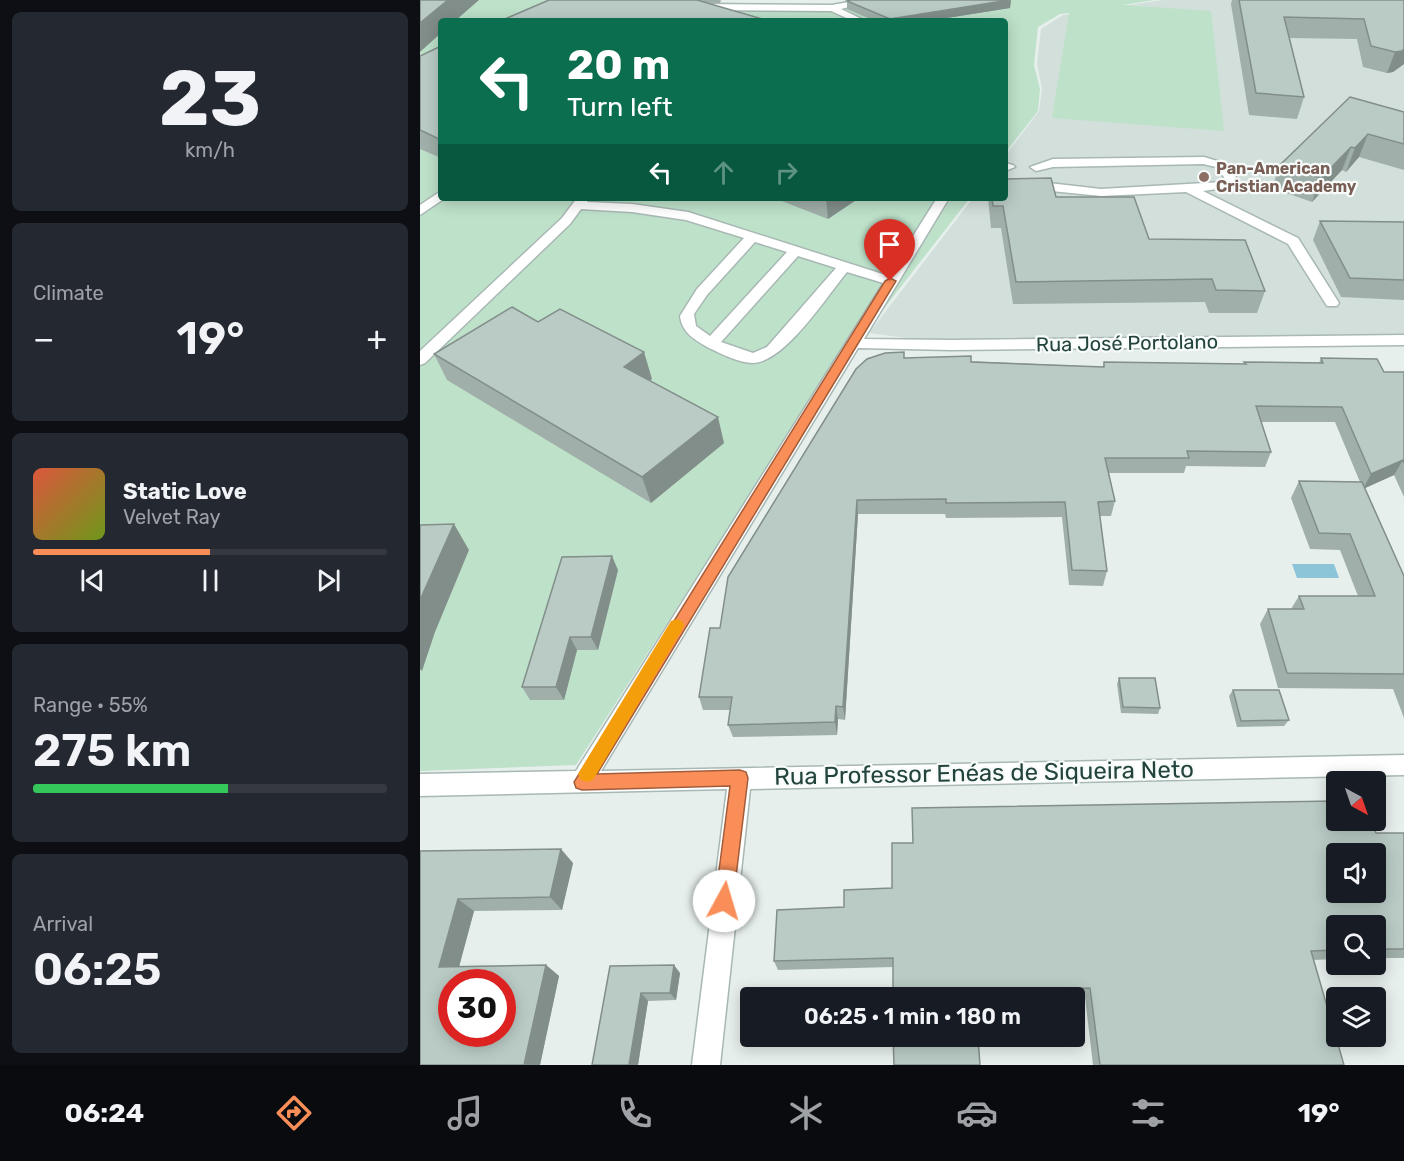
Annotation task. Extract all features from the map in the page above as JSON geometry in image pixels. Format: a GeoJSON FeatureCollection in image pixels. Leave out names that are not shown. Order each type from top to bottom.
{"type":"FeatureCollection","features":[{"type":"Feature","properties":{"kind":"street"},"geometry":{"type":"LineString","coordinates":[[687,7],[832,8],[874,0]]}},
{"type":"Feature","properties":{"kind":"street"},"geometry":{"type":"LineString","coordinates":[[832,8],[854,18]]}},
{"type":"Feature","properties":{"kind":"street"},"geometry":{"type":"LineString","coordinates":[[1189,189],[1219,187],[1227,184],[1230,177],[1220,165],[1204,160],[1064,162],[1038,166],[1029,185],[1076,193],[1189,189],[1293,241],[1332,303]]}},
{"type":"Feature","properties":{"kind":"street"},"geometry":{"type":"LineString","coordinates":[[421,209],[438,197]]}},
{"type":"Feature","properties":{"kind":"street"},"geometry":{"type":"LineString","coordinates":[[420,360],[475,305],[566,221],[581,201],[688,216],[794,252],[890,281]]}},
{"type":"Feature","properties":{"kind":"street"},"geometry":{"type":"LineString","coordinates":[[582,782],[850,344],[941,201]]}},
{"type":"Feature","properties":{"kind":"street"},"geometry":{"type":"LineString","coordinates":[[751,238],[702,292],[687,314],[689,327],[735,354],[753,358],[766,354],[785,339],[844,267]]}},
{"type":"Feature","properties":{"kind":"street"},"geometry":{"type":"LineString","coordinates":[[712,342],[794,252]]}},
{"type":"Feature","properties":{"kind":"street","name":"Rua José Portolano"},"geometry":{"type":"LineString","coordinates":[[850,344],[1404,340]]}},
{"type":"Feature","properties":{"kind":"street","name":"Rua Professor Enéas de Siqueira Neto"},"geometry":{"type":"LineString","coordinates":[[420,785],[1404,765]]}},
{"type":"Feature","properties":{"kind":"street"},"geometry":{"type":"LineString","coordinates":[[706,1065],[740,778]]}},
{"type":"Feature","properties":{"kind":"shaded area","name":"Pan-American Cristian Academy"},"geometry":{"type":"Polygon","coordinates":[[[1162,0],[1404,0],[1404,336],[943,343],[869,333],[971,201],[1008,201],[1008,152],[1039,111],[1042,89],[1037,64],[1041,29],[1063,15],[1162,0]]]}},
{"type":"Feature","properties":{"kind":"green space"},"geometry":{"type":"Polygon","coordinates":[[[420,0],[602,0],[832,9],[852,18],[438,18],[438,201],[938,201],[576,765],[420,771],[420,0]]]}},
{"type":"Feature","properties":{"kind":"green space"},"geometry":{"type":"Polygon","coordinates":[[[883,0],[1154,0],[1123,5],[1211,11],[1224,131],[1052,118],[1069,13],[1060,14],[1038,27],[1034,65],[1040,89],[1038,111],[1008,149],[1008,18],[857,18],[837,9],[883,0]]]}},
{"type":"Feature","properties":{"kind":"green space"},"geometry":{"type":"Polygon","coordinates":[[[944,201],[968,201],[864,334],[944,201]]]}},
{"type":"Feature","properties":{"kind":"water"},"geometry":{"type":"Polygon","coordinates":[[[1292,564],[1334,564],[1339,578],[1297,578],[1292,564]]]}},
{"type":"Feature","properties":{"kind":"building"},"geometry":{"type":"Polygon","coordinates":[[[420,0],[448,0],[420,23],[420,0]]]}},
{"type":"Feature","properties":{"kind":"building"},"geometry":{"type":"Polygon","coordinates":[[[549,0],[697,0],[759,18],[507,18],[549,0]]]}},
{"type":"Feature","properties":{"kind":"building"},"geometry":{"type":"Polygon","coordinates":[[[1009,0],[896,18],[888,18],[847,1],[1009,0]]]}},
{"type":"Feature","properties":{"kind":"building"},"geometry":{"type":"Polygon","coordinates":[[[1239,0],[1404,0],[1404,49],[1395,52],[1371,46],[1364,19],[1284,17],[1304,97],[1256,93],[1239,0]]]}},
{"type":"Feature","properties":{"kind":"building"},"geometry":{"type":"Polygon","coordinates":[[[438,47],[438,139],[420,130],[420,56],[438,47]]]}},
{"type":"Feature","properties":{"kind":"building"},"geometry":{"type":"Polygon","coordinates":[[[1350,97],[1404,112],[1404,144],[1368,134],[1355,148],[1351,147],[1321,178],[1280,165],[1350,97]]]}},
{"type":"Feature","properties":{"kind":"building"},"geometry":{"type":"Polygon","coordinates":[[[1051,178],[1056,197],[1134,197],[1149,239],[1245,240],[1265,291],[1216,290],[1212,279],[1016,282],[1003,206],[993,206],[992,201],[1008,201],[1008,179],[1051,178]]]}},
{"type":"Feature","properties":{"kind":"building"},"geometry":{"type":"Polygon","coordinates":[[[1320,221],[1404,222],[1404,280],[1350,278],[1320,221]]]}},
{"type":"Feature","properties":{"kind":"building"},"geometry":{"type":"Polygon","coordinates":[[[512,307],[538,322],[560,309],[644,352],[624,367],[718,417],[642,477],[434,354],[512,307]]]}},
{"type":"Feature","properties":{"kind":"building"},"geometry":{"type":"Polygon","coordinates":[[[904,352],[904,358],[971,356],[971,362],[1104,367],[1104,362],[1246,364],[1244,362],[1323,363],[1321,358],[1377,359],[1384,372],[1404,372],[1404,463],[1403,460],[1371,474],[1342,407],[1256,406],[1271,452],[1187,451],[1189,458],[1105,458],[1115,501],[1098,502],[1107,571],[1072,570],[1065,502],[946,503],[946,499],[857,500],[843,707],[836,706],[835,722],[728,725],[732,697],[699,697],[710,628],[720,628],[728,577],[856,369],[867,359],[885,353],[904,352]]]}},
{"type":"Feature","properties":{"kind":"building"},"geometry":{"type":"Polygon","coordinates":[[[1299,481],[1362,482],[1404,576],[1404,674],[1287,673],[1268,609],[1304,609],[1299,596],[1375,596],[1350,534],[1319,533],[1299,481]]]}},
{"type":"Feature","properties":{"kind":"building"},"geometry":{"type":"Polygon","coordinates":[[[454,524],[420,600],[420,525],[454,524]]]}},
{"type":"Feature","properties":{"kind":"building"},"geometry":{"type":"Polygon","coordinates":[[[612,556],[591,637],[570,637],[556,687],[522,687],[562,557],[612,556]]]}},
{"type":"Feature","properties":{"kind":"building"},"geometry":{"type":"Polygon","coordinates":[[[1119,678],[1155,678],[1160,708],[1123,707],[1119,678]]]}},
{"type":"Feature","properties":{"kind":"building"},"geometry":{"type":"Polygon","coordinates":[[[1233,690],[1279,690],[1289,720],[1241,721],[1233,690]]]}},
{"type":"Feature","properties":{"kind":"building"},"geometry":{"type":"Polygon","coordinates":[[[1326,801],[1326,831],[1404,833],[1404,949],[1386,949],[1386,915],[1326,915],[1326,950],[1311,951],[1326,1003],[1326,1047],[1339,1047],[1344,1065],[1100,1065],[1090,988],[893,987],[893,958],[774,961],[777,910],[844,907],[844,890],[892,888],[892,843],[913,843],[912,808],[1326,801]]]}},
{"type":"Feature","properties":{"kind":"building"},"geometry":{"type":"Polygon","coordinates":[[[561,849],[550,897],[458,899],[439,967],[546,965],[524,1065],[420,1065],[420,851],[561,849]]]}},
{"type":"Feature","properties":{"kind":"building"},"geometry":{"type":"Polygon","coordinates":[[[674,965],[670,993],[641,993],[629,1065],[592,1065],[610,966],[674,965]]]}},
{"type":"Feature","properties":{"kind":"building"},"geometry":{"type":"Polygon","coordinates":[[[893,1047],[979,1047],[980,1065],[894,1065],[893,1047]]]}},
{"type":"Feature","properties":{"kind":"slow traffic"},"geometry":{"type":"LineString","coordinates":[[587,774],[677,625]]}},
{"type":"Feature","properties":{"kind":"place","name":"Pan-American Cristian Academy"},"geometry":{"type":"Point","coordinates":[1204,177]}},
{"type":"Feature","properties":{"kind":"route"},"geometry":{"type":"LineString","coordinates":[[724,901],[740,778],[582,782],[890,281]]}}]}
